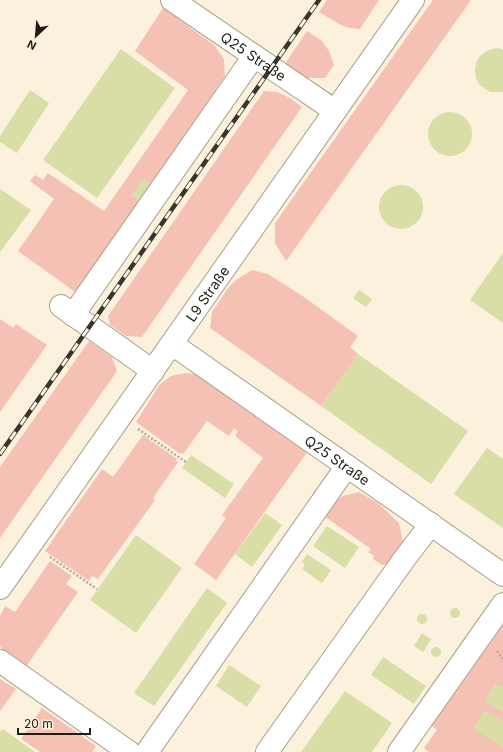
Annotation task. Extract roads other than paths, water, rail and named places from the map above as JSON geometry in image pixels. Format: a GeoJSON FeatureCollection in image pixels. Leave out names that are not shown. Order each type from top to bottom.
{"type":"FeatureCollection","features":[{"type":"Feature","properties":{"kind":"lane","name":"Q25 Straße"},"geometry":{"type":"LineString","coordinates":[[172,0],[335,111]]}},
{"type":"Feature","properties":{"kind":"lane","name":"L9 Straße"},"geometry":{"type":"LineString","coordinates":[[0,588],[414,0]]}},
{"type":"Feature","properties":{"kind":"lane"},"geometry":{"type":"LineString","coordinates":[[153,371],[67,310],[254,56]]}},
{"type":"Feature","properties":{"kind":"lane","name":"Q25 Straße"},"geometry":{"type":"LineString","coordinates":[[172,344],[503,575]]}},
{"type":"Feature","properties":{"kind":"lane"},"geometry":{"type":"LineString","coordinates":[[147,752],[347,466]]}},
{"type":"Feature","properties":{"kind":"lane"},"geometry":{"type":"LineString","coordinates":[[267,752],[400,565],[431,524]]}},
{"type":"Feature","properties":{"kind":"lane"},"geometry":{"type":"LineString","coordinates":[[399,752],[503,604]]}},
{"type":"Feature","properties":{"kind":"lane"},"geometry":{"type":"LineString","coordinates":[[0,662],[129,752]]}},
{"type":"Feature","properties":{"kind":"railway"},"geometry":{"type":"LineString","coordinates":[[0,454],[319,0]]}}]}
